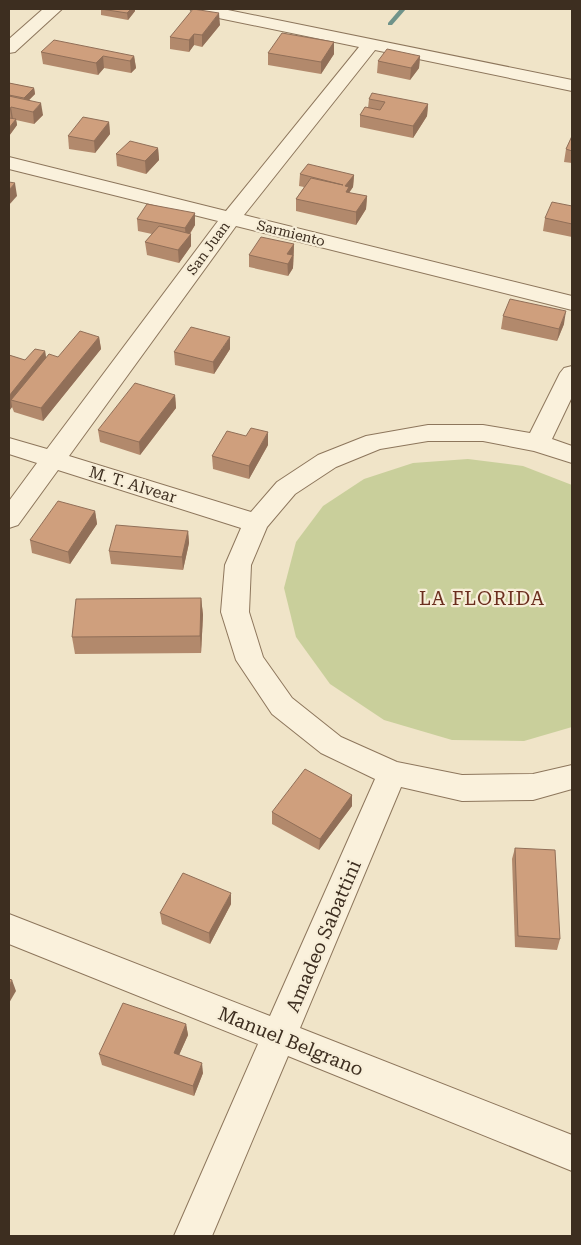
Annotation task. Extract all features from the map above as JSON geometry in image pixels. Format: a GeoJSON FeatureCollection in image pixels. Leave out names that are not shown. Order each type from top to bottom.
{"type":"FeatureCollection","features":[{"type":"Feature","properties":{"kind":"street"},"geometry":{"type":"LineString","coordinates":[[9,48],[53,9]]}},
{"type":"Feature","properties":{"kind":"street"},"geometry":{"type":"LineString","coordinates":[[199,9],[572,85]]}},
{"type":"Feature","properties":{"kind":"street","name":"San Juan"},"geometry":{"type":"LineString","coordinates":[[9,519],[230,218],[371,44]]}},
{"type":"Feature","properties":{"kind":"street","name":"Sarmiento"},"geometry":{"type":"LineString","coordinates":[[9,163],[572,303]]}},
{"type":"Feature","properties":{"kind":"street"},"geometry":{"type":"LineString","coordinates":[[538,443],[572,373]]}},
{"type":"Feature","properties":{"kind":"street"},"geometry":{"type":"LineString","coordinates":[[572,455],[538,443],[474,433],[428,433],[375,442],[327,461],[286,488],[256,523],[238,565],[235,612],[250,660],[282,706],[331,745],[392,773],[462,788],[533,787],[572,777]]}},
{"type":"Feature","properties":{"kind":"street","name":"M. T. Alvear"},"geometry":{"type":"LineString","coordinates":[[9,446],[256,523]]}},
{"type":"Feature","properties":{"kind":"street","name":"Amadeo Sabattini"},"geometry":{"type":"LineString","coordinates":[[194,1236],[392,773]]}},
{"type":"Feature","properties":{"kind":"street","name":"Manuel Belgrano"},"geometry":{"type":"LineString","coordinates":[[9,929],[572,1154]]}},
{"type":"Feature","properties":{"kind":"green space"},"geometry":{"type":"Polygon","coordinates":[[[468,459],[523,466],[572,485],[572,727],[524,741],[452,740],[384,720],[330,684],[296,637],[284,588],[296,542],[323,506],[364,479],[413,463],[468,459]]]}},
{"type":"Feature","properties":{"kind":"building"},"geometry":{"type":"Polygon","coordinates":[[[101,9],[131,9],[127,13],[101,9]]]}},
{"type":"Feature","properties":{"kind":"building"},"geometry":{"type":"Polygon","coordinates":[[[193,9],[219,13],[202,35],[194,34],[189,40],[170,37],[193,9]]]}},
{"type":"Feature","properties":{"kind":"building"},"geometry":{"type":"Polygon","coordinates":[[[282,33],[334,42],[321,62],[268,53],[282,33]]]}},
{"type":"Feature","properties":{"kind":"building"},"geometry":{"type":"Polygon","coordinates":[[[54,40],[134,56],[130,61],[103,56],[96,63],[41,52],[54,40]]]}},
{"type":"Feature","properties":{"kind":"building"},"geometry":{"type":"Polygon","coordinates":[[[387,49],[420,56],[411,68],[378,61],[387,49]]]}},
{"type":"Feature","properties":{"kind":"building"},"geometry":{"type":"Polygon","coordinates":[[[9,83],[34,88],[24,98],[9,95],[9,83]]]}},
{"type":"Feature","properties":{"kind":"building"},"geometry":{"type":"Polygon","coordinates":[[[372,93],[428,104],[413,126],[360,115],[365,107],[380,110],[385,102],[369,99],[372,93]]]}},
{"type":"Feature","properties":{"kind":"building"},"geometry":{"type":"Polygon","coordinates":[[[9,96],[41,103],[33,112],[11,107],[9,109],[9,96]]]}},
{"type":"Feature","properties":{"kind":"building"},"geometry":{"type":"Polygon","coordinates":[[[83,117],[109,122],[94,141],[68,136],[83,117]]]}},
{"type":"Feature","properties":{"kind":"building"},"geometry":{"type":"Polygon","coordinates":[[[9,118],[16,119],[9,128],[9,118]]]}},
{"type":"Feature","properties":{"kind":"building"},"geometry":{"type":"Polygon","coordinates":[[[572,136],[572,151],[566,149],[572,136]]]}},
{"type":"Feature","properties":{"kind":"building"},"geometry":{"type":"Polygon","coordinates":[[[130,141],[158,148],[145,161],[116,154],[130,141]]]}},
{"type":"Feature","properties":{"kind":"building"},"geometry":{"type":"Polygon","coordinates":[[[308,164],[354,175],[345,186],[349,187],[346,192],[367,196],[356,212],[296,199],[311,178],[343,185],[300,174],[308,164]]]}},
{"type":"Feature","properties":{"kind":"building"},"geometry":{"type":"Polygon","coordinates":[[[9,182],[15,183],[9,190],[9,182]]]}},
{"type":"Feature","properties":{"kind":"building"},"geometry":{"type":"Polygon","coordinates":[[[552,202],[572,206],[572,224],[545,218],[552,202]]]}},
{"type":"Feature","properties":{"kind":"building"},"geometry":{"type":"Polygon","coordinates":[[[147,204],[195,213],[185,228],[137,219],[147,204]]]}},
{"type":"Feature","properties":{"kind":"building"},"geometry":{"type":"Polygon","coordinates":[[[159,226],[191,234],[178,250],[145,242],[159,226]]]}},
{"type":"Feature","properties":{"kind":"building"},"geometry":{"type":"Polygon","coordinates":[[[261,237],[294,244],[287,254],[293,255],[288,264],[249,255],[261,237]]]}},
{"type":"Feature","properties":{"kind":"building"},"geometry":{"type":"Polygon","coordinates":[[[510,299],[566,311],[559,329],[503,316],[510,299]]]}},
{"type":"Feature","properties":{"kind":"building"},"geometry":{"type":"Polygon","coordinates":[[[191,327],[230,337],[213,362],[174,352],[191,327]]]}},
{"type":"Feature","properties":{"kind":"building"},"geometry":{"type":"Polygon","coordinates":[[[80,331],[99,337],[41,408],[11,400],[49,354],[58,357],[80,331]]]}},
{"type":"Feature","properties":{"kind":"building"},"geometry":{"type":"Polygon","coordinates":[[[35,349],[45,351],[9,396],[9,355],[25,360],[35,349]]]}},
{"type":"Feature","properties":{"kind":"building"},"geometry":{"type":"Polygon","coordinates":[[[135,383],[175,395],[139,442],[98,430],[135,383]]]}},
{"type":"Feature","properties":{"kind":"building"},"geometry":{"type":"Polygon","coordinates":[[[251,428],[268,432],[249,466],[212,456],[227,431],[246,436],[251,428]]]}},
{"type":"Feature","properties":{"kind":"building"},"geometry":{"type":"Polygon","coordinates":[[[58,501],[95,511],[68,552],[30,540],[58,501]]]}},
{"type":"Feature","properties":{"kind":"building"},"geometry":{"type":"Polygon","coordinates":[[[116,525],[188,531],[182,557],[109,551],[116,525]]]}},
{"type":"Feature","properties":{"kind":"building"},"geometry":{"type":"Polygon","coordinates":[[[201,598],[200,636],[72,637],[76,599],[201,598]]]}},
{"type":"Feature","properties":{"kind":"building"},"geometry":{"type":"Polygon","coordinates":[[[305,769],[352,795],[320,839],[272,812],[305,769]]]}},
{"type":"Feature","properties":{"kind":"building"},"geometry":{"type":"Polygon","coordinates":[[[515,848],[555,850],[560,939],[518,936],[515,848]]]}},
{"type":"Feature","properties":{"kind":"building"},"geometry":{"type":"Polygon","coordinates":[[[183,873],[231,893],[209,933],[160,913],[183,873]]]}},
{"type":"Feature","properties":{"kind":"building"},"geometry":{"type":"Polygon","coordinates":[[[123,1003],[186,1024],[174,1053],[202,1063],[193,1086],[99,1054],[123,1003]]]}},
{"type":"Feature","properties":{"kind":"waterway"},"geometry":{"type":"LineString","coordinates":[[390,24],[403,9]]}},
{"type":"Feature","properties":{"kind":"district","name":"LA FLORIDA"},"geometry":{"type":"Point","coordinates":[482,598]}}]}
